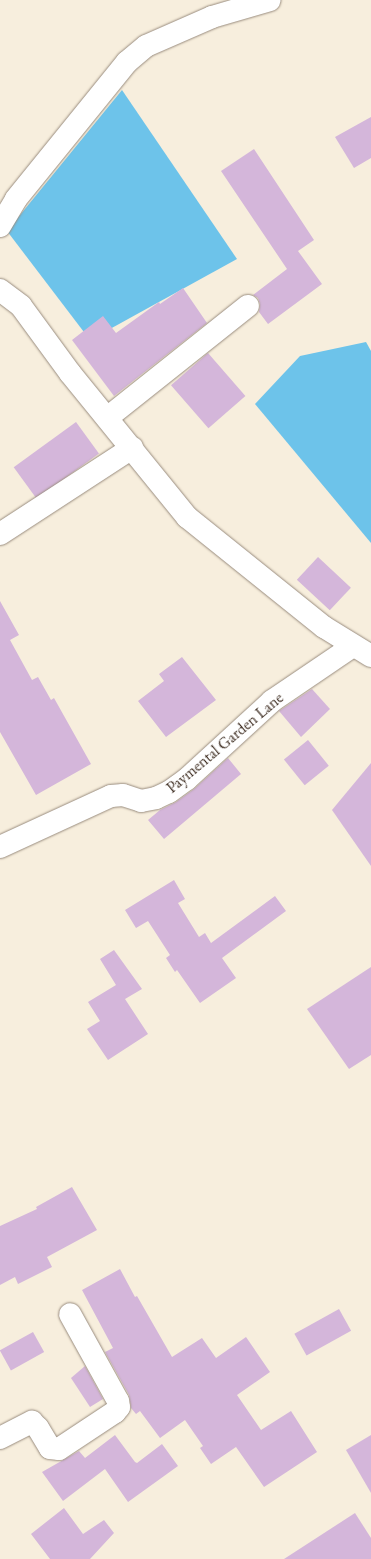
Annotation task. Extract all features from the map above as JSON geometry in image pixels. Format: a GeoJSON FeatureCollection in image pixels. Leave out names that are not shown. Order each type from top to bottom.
{"type":"FeatureCollection","features":[{"type":"Feature","properties":{"kind":"street"},"geometry":{"type":"LineString","coordinates":[[0,226],[16,199],[127,62],[146,46],[212,17],[270,0]]}},
{"type":"Feature","properties":{"kind":"street"},"geometry":{"type":"LineString","coordinates":[[0,290],[22,306],[70,373],[187,517],[324,626],[362,651]]}},
{"type":"Feature","properties":{"kind":"street"},"geometry":{"type":"LineString","coordinates":[[107,418],[248,306]]}},
{"type":"Feature","properties":{"kind":"street"},"geometry":{"type":"LineString","coordinates":[[0,534],[132,448]]}},
{"type":"Feature","properties":{"kind":"street","name":"Paymental Garden Lane"},"geometry":{"type":"LineString","coordinates":[[0,847],[111,796],[123,795],[141,800],[156,798],[169,792],[187,779],[272,701],[362,651]]}},
{"type":"Feature","properties":{"kind":"street"},"geometry":{"type":"LineString","coordinates":[[0,1438],[32,1422],[38,1428],[50,1448],[59,1449],[115,1412],[119,1407],[118,1401],[70,1314]]}},
{"type":"Feature","properties":{"kind":"water"},"geometry":{"type":"Polygon","coordinates":[[[122,90],[237,259],[90,340],[7,231],[122,90]]]}},
{"type":"Feature","properties":{"kind":"water"},"geometry":{"type":"Polygon","coordinates":[[[366,342],[371,351],[371,543],[255,404],[300,356],[366,342]]]}},
{"type":"Feature","properties":{"kind":"building"},"geometry":{"type":"Polygon","coordinates":[[[371,117],[371,158],[354,168],[335,137],[371,117]]]}},
{"type":"Feature","properties":{"kind":"building"},"geometry":{"type":"Polygon","coordinates":[[[254,149],[314,240],[298,251],[322,284],[268,324],[259,312],[260,304],[258,298],[253,295],[287,269],[221,171],[254,149]]]}},
{"type":"Feature","properties":{"kind":"building"},"geometry":{"type":"Polygon","coordinates":[[[183,288],[207,323],[114,396],[72,340],[103,316],[116,333],[159,302],[160,304],[183,288]]]}},
{"type":"Feature","properties":{"kind":"building"},"geometry":{"type":"Polygon","coordinates":[[[208,353],[245,396],[208,428],[171,385],[208,353]]]}},
{"type":"Feature","properties":{"kind":"building"},"geometry":{"type":"Polygon","coordinates":[[[76,422],[99,454],[37,499],[14,467],[76,422]]]}},
{"type":"Feature","properties":{"kind":"building"},"geometry":{"type":"Polygon","coordinates":[[[318,557],[351,588],[330,610],[297,580],[318,557]]]}},
{"type":"Feature","properties":{"kind":"building"},"geometry":{"type":"Polygon","coordinates":[[[0,601],[19,635],[10,640],[32,680],[38,677],[51,700],[54,698],[91,764],[36,795],[0,732],[0,601]]]}},
{"type":"Feature","properties":{"kind":"building"},"geometry":{"type":"Polygon","coordinates":[[[182,657],[216,700],[166,737],[138,701],[164,681],[159,674],[182,657]]]}},
{"type":"Feature","properties":{"kind":"building"},"geometry":{"type":"Polygon","coordinates":[[[312,689],[330,709],[301,737],[279,711],[312,689]]]}},
{"type":"Feature","properties":{"kind":"building"},"geometry":{"type":"Polygon","coordinates":[[[308,740],[329,766],[305,785],[284,760],[308,740]]]}},
{"type":"Feature","properties":{"kind":"building"},"geometry":{"type":"Polygon","coordinates":[[[228,758],[241,774],[164,839],[148,820],[160,810],[176,802],[194,789],[228,758]]]}},
{"type":"Feature","properties":{"kind":"building"},"geometry":{"type":"Polygon","coordinates":[[[371,763],[371,866],[332,810],[371,763]]]}},
{"type":"Feature","properties":{"kind":"building"},"geometry":{"type":"Polygon","coordinates":[[[174,880],[185,899],[178,903],[199,937],[205,933],[211,943],[275,896],[286,911],[222,958],[236,978],[200,1003],[177,970],[175,972],[166,958],[170,955],[148,921],[136,928],[125,910],[174,880]]]}},
{"type":"Feature","properties":{"kind":"building"},"geometry":{"type":"Polygon","coordinates":[[[114,950],[142,989],[125,999],[148,1034],[108,1060],[87,1029],[100,1021],[88,1002],[116,985],[100,959],[114,950]]]}},
{"type":"Feature","properties":{"kind":"building"},"geometry":{"type":"Polygon","coordinates":[[[371,967],[371,1055],[349,1069],[307,1009],[371,967]]]}},
{"type":"Feature","properties":{"kind":"building"},"geometry":{"type":"Polygon","coordinates":[[[72,1187],[97,1230],[47,1257],[52,1267],[18,1284],[15,1277],[0,1285],[0,1226],[37,1209],[36,1207],[72,1187]]]}},
{"type":"Feature","properties":{"kind":"building"},"geometry":{"type":"Polygon","coordinates":[[[120,1269],[135,1297],[137,1296],[172,1357],[202,1338],[216,1358],[246,1337],[270,1372],[237,1395],[261,1430],[291,1411],[317,1452],[264,1487],[236,1447],[211,1464],[200,1448],[203,1446],[185,1420],[160,1438],[140,1411],[136,1414],[131,1408],[129,1395],[105,1352],[113,1348],[82,1290],[120,1269]]]}},
{"type":"Feature","properties":{"kind":"building"},"geometry":{"type":"Polygon","coordinates":[[[339,1309],[351,1331],[307,1356],[294,1334],[339,1309]]]}},
{"type":"Feature","properties":{"kind":"building"},"geometry":{"type":"Polygon","coordinates":[[[33,1332],[44,1352],[11,1371],[0,1350],[33,1332]]]}},
{"type":"Feature","properties":{"kind":"building"},"geometry":{"type":"Polygon","coordinates":[[[85,1366],[103,1399],[90,1407],[71,1378],[85,1366]]]}},
{"type":"Feature","properties":{"kind":"building"},"geometry":{"type":"Polygon","coordinates":[[[115,1435],[137,1463],[162,1444],[178,1466],[128,1502],[105,1469],[63,1501],[42,1472],[79,1451],[85,1458],[115,1435]]]}},
{"type":"Feature","properties":{"kind":"building"},"geometry":{"type":"Polygon","coordinates":[[[371,1435],[371,1493],[346,1450],[371,1435]]]}},
{"type":"Feature","properties":{"kind":"building"},"geometry":{"type":"Polygon","coordinates":[[[64,1508],[83,1534],[104,1520],[114,1533],[90,1559],[50,1559],[31,1534],[64,1508]]]}},
{"type":"Feature","properties":{"kind":"building"},"geometry":{"type":"Polygon","coordinates":[[[355,1513],[371,1538],[371,1559],[284,1559],[355,1513]]]}}]}
